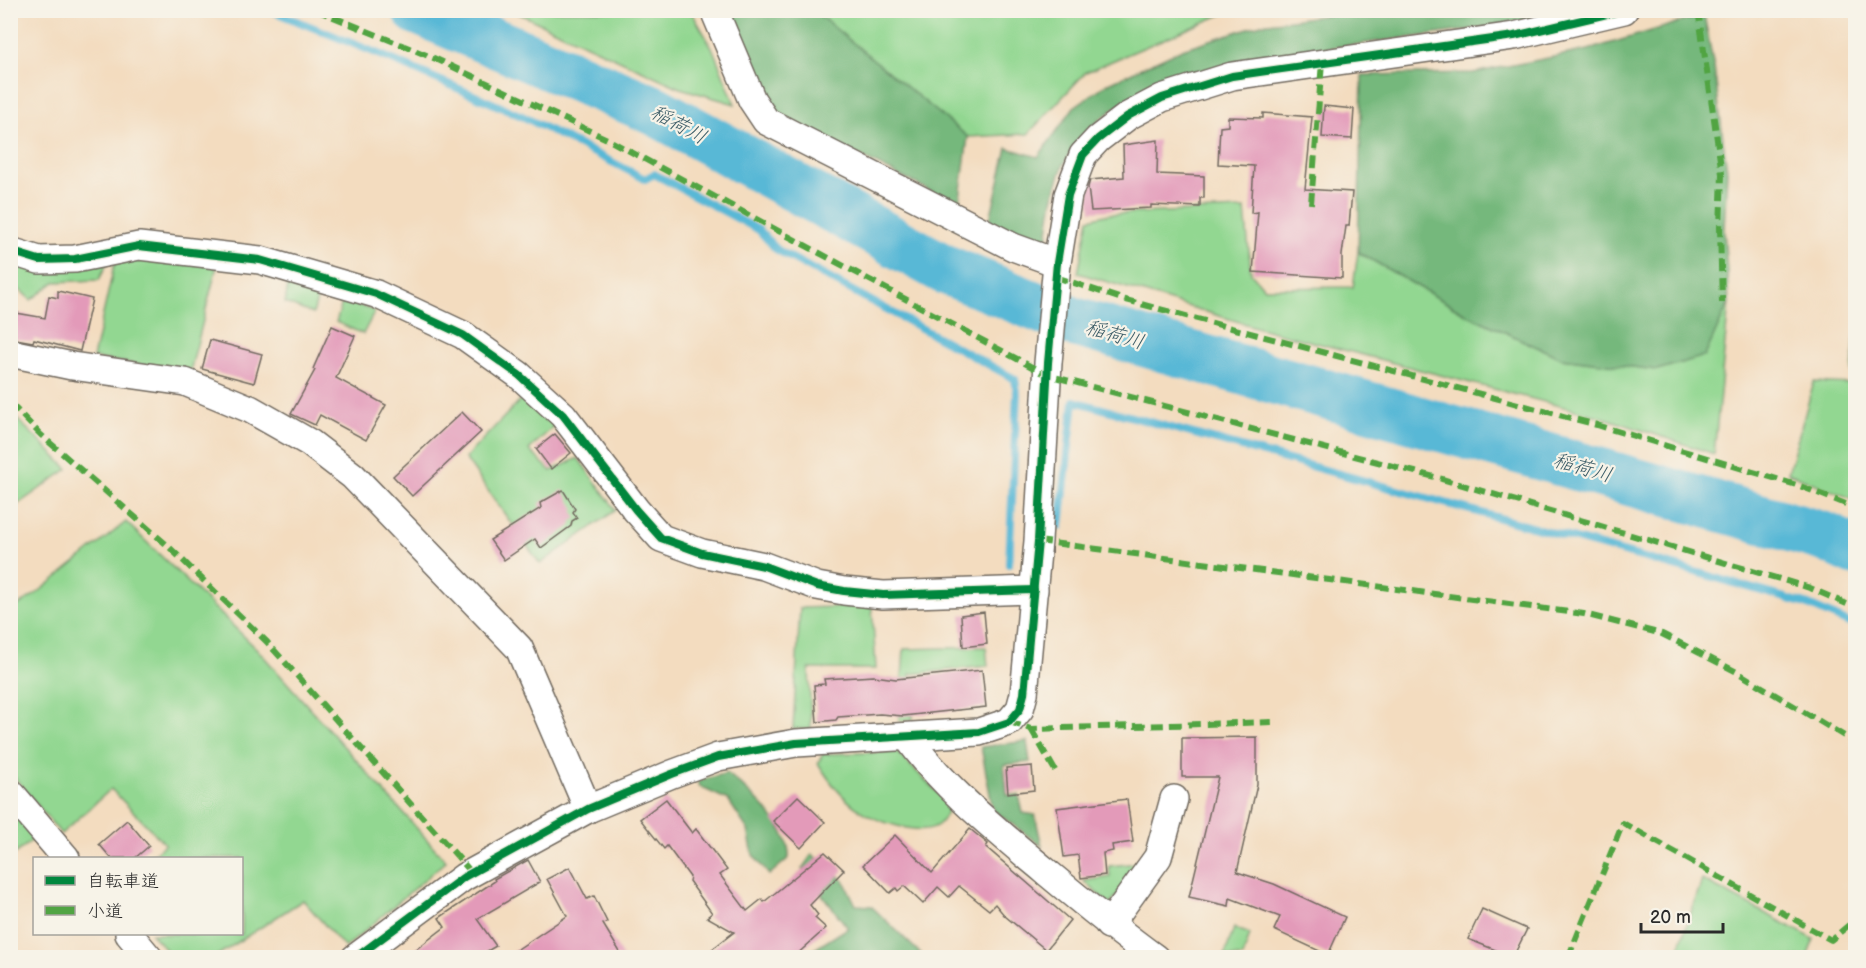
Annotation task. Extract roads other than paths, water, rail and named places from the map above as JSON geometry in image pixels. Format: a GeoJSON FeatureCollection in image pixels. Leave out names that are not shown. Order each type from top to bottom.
{"type":"FeatureCollection","features":[{"type":"Feature","properties":{"kind":"street"},"geometry":{"type":"LineString","coordinates":[[714,10],[752,100],[766,121],[996,239],[1056,274]]}},
{"type":"Feature","properties":{"kind":"street"},"geometry":{"type":"LineString","coordinates":[[355,957],[464,877],[588,809],[718,757],[795,743],[979,732],[999,727],[1015,716],[1020,710],[1024,694],[1034,590],[1048,363],[1056,274],[1068,195],[1083,155],[1111,128],[1162,98],[1232,76],[1514,36],[1624,10]]}},
{"type":"Feature","properties":{"kind":"street"},"geometry":{"type":"LineString","coordinates":[[10,250],[39,260],[75,259],[139,246],[260,260],[376,294],[463,335],[519,375],[562,415],[630,503],[661,538],[702,553],[764,566],[817,586],[844,591],[883,595],[1034,590]]}},
{"type":"Feature","properties":{"kind":"street"},"geometry":{"type":"LineString","coordinates":[[10,353],[72,366],[185,382],[250,409],[310,443],[353,476],[519,648],[588,809]]}},
{"type":"Feature","properties":{"kind":"street"},"geometry":{"type":"LineString","coordinates":[[908,738],[928,766],[991,825],[1109,925],[1155,957]]}},
{"type":"Feature","properties":{"kind":"street"},"geometry":{"type":"LineString","coordinates":[[10,792],[65,857]]}},
{"type":"Feature","properties":{"kind":"street"},"geometry":{"type":"LineString","coordinates":[[1109,925],[1158,857],[1174,799]]}},
{"type":"Feature","properties":{"kind":"street"},"geometry":{"type":"LineString","coordinates":[[131,935],[149,957]]}},
{"type":"Feature","properties":{"kind":"waterway"},"geometry":{"type":"LineString","coordinates":[[270,10],[524,117],[645,179],[654,174],[759,230],[776,249],[788,256],[1015,379],[1017,393],[1009,564]]}},
{"type":"Feature","properties":{"kind":"waterway","name":"稲荷川"},"geometry":{"type":"LineString","coordinates":[[417,10],[654,110],[944,269],[1074,322],[1825,537],[1856,551]]}},
{"type":"Feature","properties":{"kind":"waterway"},"geometry":{"type":"LineString","coordinates":[[1060,526],[1074,401],[1692,571],[1806,604],[1856,626]]}}]}
